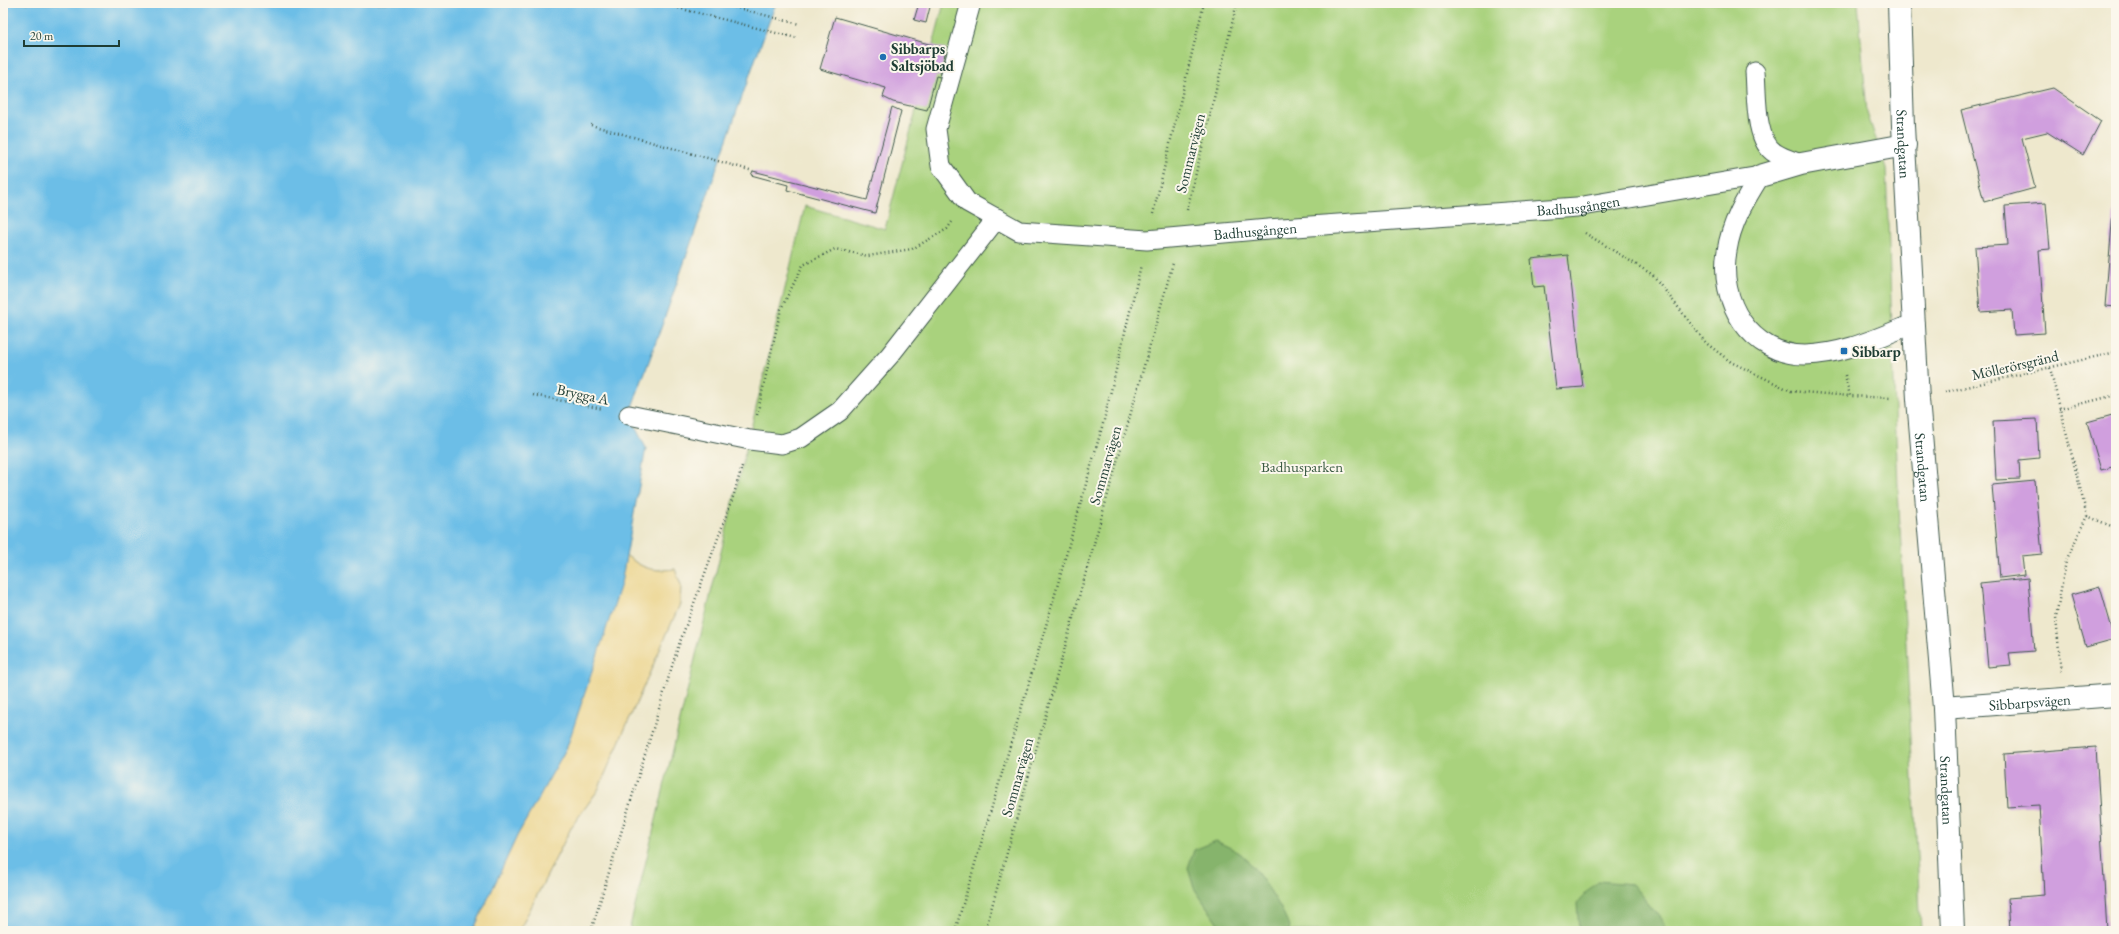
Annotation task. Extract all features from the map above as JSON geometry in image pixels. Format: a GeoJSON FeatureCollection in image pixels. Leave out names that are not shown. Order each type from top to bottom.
{"type":"FeatureCollection","features":[{"type":"Feature","properties":{"kind":"street","name":"Strandgatan"},"geometry":{"type":"LineString","coordinates":[[1899,3],[1918,399],[1944,708],[1953,931]]}},
{"type":"Feature","properties":{"kind":"street"},"geometry":{"type":"LineString","coordinates":[[1760,176],[1801,164],[1905,145]]}},
{"type":"Feature","properties":{"kind":"street","name":"Sibbarpsvägen"},"geometry":{"type":"LineString","coordinates":[[1944,708],[2116,695]]}},
{"type":"Feature","properties":{"kind":"lane","name":"Badhusgången"},"geometry":{"type":"LineString","coordinates":[[971,3],[936,128],[941,166],[966,202],[1020,231],[1147,240],[1577,207],[1760,176]]}},
{"type":"Feature","properties":{"kind":"lane"},"geometry":{"type":"LineString","coordinates":[[1755,72],[1759,127],[1765,143],[1774,153],[1801,164]]}},
{"type":"Feature","properties":{"kind":"lane"},"geometry":{"type":"LineString","coordinates":[[1760,176],[1738,211],[1726,251],[1726,285],[1731,304],[1744,326],[1758,340],[1778,350],[1804,355],[1844,351],[1915,323]]}},
{"type":"Feature","properties":{"kind":"lane"},"geometry":{"type":"LineString","coordinates":[[629,415],[750,440],[782,444],[801,438],[840,411],[890,354],[997,218]]}},
{"type":"Feature","properties":{"kind":"path"},"geometry":{"type":"LineString","coordinates":[[659,3],[796,38]]}},
{"type":"Feature","properties":{"kind":"path"},"geometry":{"type":"LineString","coordinates":[[719,3],[799,24]]}},
{"type":"Feature","properties":{"kind":"path","name":"Sommarvägen"},"geometry":{"type":"LineString","coordinates":[[955,931],[1050,612],[1104,420],[1204,3]]}},
{"type":"Feature","properties":{"kind":"path","name":"Sommarvägen"},"geometry":{"type":"LineString","coordinates":[[985,931],[1180,237],[1237,3]]}},
{"type":"Feature","properties":{"kind":"path"},"geometry":{"type":"LineString","coordinates":[[591,125],[753,170]]}},
{"type":"Feature","properties":{"kind":"path"},"geometry":{"type":"LineString","coordinates":[[591,931],[677,650],[734,494],[765,386],[781,309],[803,265],[835,249],[868,256],[912,249],[947,229],[966,202]]}},
{"type":"Feature","properties":{"kind":"path","name":"Möllerörsgränd"},"geometry":{"type":"LineString","coordinates":[[1547,209],[1653,275],[1706,343],[1731,362],[1792,391],[1850,396],[1918,399],[2116,352]]}},
{"type":"Feature","properties":{"kind":"path"},"geometry":{"type":"LineString","coordinates":[[1844,368],[1850,396]]}},
{"type":"Feature","properties":{"kind":"path"},"geometry":{"type":"LineString","coordinates":[[2050,368],[2059,409],[2087,516],[2066,561],[2056,617],[2063,700]]}},
{"type":"Feature","properties":{"kind":"path","name":"Brygga A"},"geometry":{"type":"LineString","coordinates":[[533,394],[629,415]]}},
{"type":"Feature","properties":{"kind":"path"},"geometry":{"type":"LineString","coordinates":[[2059,409],[2116,395]]}},
{"type":"Feature","properties":{"kind":"path"},"geometry":{"type":"LineString","coordinates":[[2087,516],[2116,528]]}},
{"type":"Feature","properties":{"kind":"green space","name":"Badhusparken"},"geometry":{"type":"Polygon","coordinates":[[[944,3],[1858,3],[1867,113],[1886,168],[1898,489],[1921,931],[629,931],[805,206],[885,229],[944,3]]]}},
{"type":"Feature","properties":{"kind":"green space"},"geometry":{"type":"Polygon","coordinates":[[[1216,841],[1241,854],[1247,860],[1277,902],[1288,923],[1290,931],[1223,931],[1194,888],[1188,868],[1194,850],[1216,841]]]}},
{"type":"Feature","properties":{"kind":"green space"},"geometry":{"type":"Polygon","coordinates":[[[1598,881],[1632,884],[1665,924],[1666,931],[1579,931],[1577,903],[1598,881]]]}},
{"type":"Feature","properties":{"kind":"sand"},"geometry":{"type":"Polygon","coordinates":[[[623,553],[647,568],[659,570],[675,569],[681,585],[680,604],[598,790],[572,826],[519,931],[473,931],[517,836],[567,747],[623,553]]]}},
{"type":"Feature","properties":{"kind":"water"},"geometry":{"type":"Polygon","coordinates":[[[3,3],[776,3],[629,415],[646,448],[621,584],[567,747],[517,836],[473,931],[3,931],[3,3]]]}},
{"type":"Feature","properties":{"kind":"building"},"geometry":{"type":"Polygon","coordinates":[[[919,3],[931,3],[926,23],[914,20],[919,3]]]}},
{"type":"Feature","properties":{"kind":"building","name":"Sibbarps Saltsjöbad"},"geometry":{"type":"Polygon","coordinates":[[[835,17],[946,49],[940,77],[936,76],[927,110],[893,102],[883,97],[886,88],[820,69],[835,17]]]}},
{"type":"Feature","properties":{"kind":"building"},"geometry":{"type":"Polygon","coordinates":[[[2053,88],[2101,121],[2083,155],[2047,132],[2022,138],[2035,188],[1984,202],[1961,110],[2053,88]]]}},
{"type":"Feature","properties":{"kind":"building"},"geometry":{"type":"Polygon","coordinates":[[[892,107],[901,111],[875,213],[787,190],[788,185],[751,175],[753,171],[867,200],[892,107]]]}},
{"type":"Feature","properties":{"kind":"building"},"geometry":{"type":"Polygon","coordinates":[[[2114,200],[2116,200],[2116,307],[2105,306],[2114,200]]]}},
{"type":"Feature","properties":{"kind":"building"},"geometry":{"type":"Polygon","coordinates":[[[2046,203],[2050,249],[2039,250],[2045,333],[2014,335],[2012,310],[1980,312],[1975,247],[2008,245],[2005,206],[2046,203]]]}},
{"type":"Feature","properties":{"kind":"building"},"geometry":{"type":"Polygon","coordinates":[[[1568,255],[1583,387],[1556,389],[1544,286],[1534,287],[1531,259],[1568,255]]]}},
{"type":"Feature","properties":{"kind":"building"},"geometry":{"type":"Polygon","coordinates":[[[2116,414],[2116,466],[2101,470],[2087,422],[2116,414]]]}},
{"type":"Feature","properties":{"kind":"building"},"geometry":{"type":"Polygon","coordinates":[[[2037,419],[2039,458],[2019,460],[2020,479],[1996,480],[1993,421],[2037,419]]]}},
{"type":"Feature","properties":{"kind":"building"},"geometry":{"type":"Polygon","coordinates":[[[2035,481],[2042,554],[2022,556],[2024,575],[2000,578],[1992,485],[2035,481]]]}},
{"type":"Feature","properties":{"kind":"building"},"geometry":{"type":"Polygon","coordinates":[[[2028,578],[2034,651],[2009,653],[2011,665],[1988,667],[1980,583],[2028,578]]]}},
{"type":"Feature","properties":{"kind":"building"},"geometry":{"type":"Polygon","coordinates":[[[2100,587],[2115,639],[2086,647],[2071,595],[2100,587]]]}},
{"type":"Feature","properties":{"kind":"building"},"geometry":{"type":"Polygon","coordinates":[[[2096,747],[2107,931],[2010,931],[2008,898],[2044,895],[2039,805],[2007,807],[2004,754],[2096,747]]]}},
{"type":"Feature","properties":{"kind":"place","name":"Sibbarps Saltsjöbad"},"geometry":{"type":"Point","coordinates":[883,57]}},
{"type":"Feature","properties":{"kind":"place","name":"Sibbarp"},"geometry":{"type":"Point","coordinates":[1844,351]}}]}
